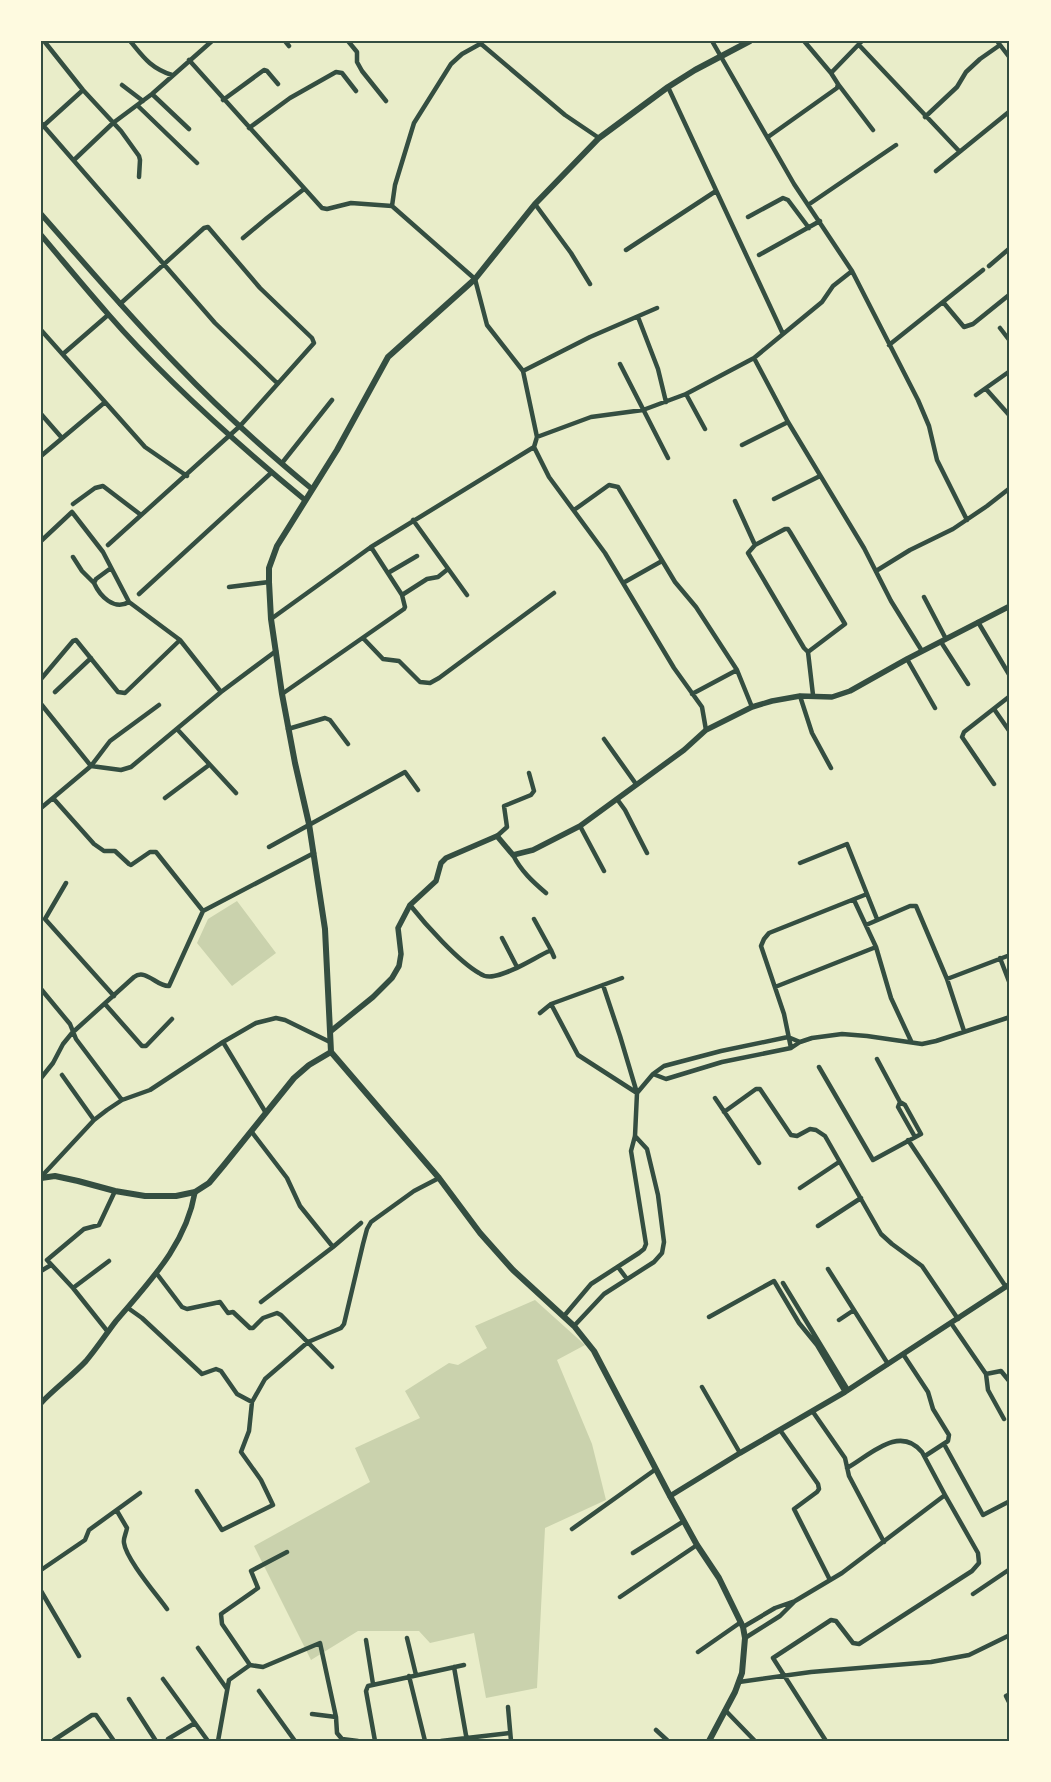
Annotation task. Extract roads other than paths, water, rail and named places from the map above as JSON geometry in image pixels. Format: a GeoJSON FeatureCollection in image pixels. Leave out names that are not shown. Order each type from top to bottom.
{"type":"FeatureCollection","features":[{"type":"Feature","properties":{"kind":"main road"},"geometry":{"type":"LineString","coordinates":[[709,1741],[739,1682],[742,1673],[745,1638],[742,1624],[719,1578],[684,1522],[594,1351],[574,1326],[513,1270],[480,1234],[439,1178],[331,1052],[325,930],[309,824],[282,694],[271,619],[269,568],[277,546],[338,450],[388,357],[475,279],[535,204],[598,138],[668,87],[720,56],[750,41]]}},
{"type":"Feature","properties":{"kind":"main road"},"geometry":{"type":"LineString","coordinates":[[41,1177],[55,1176],[115,1191],[162,1197],[195,1192],[209,1183],[294,1078],[309,1065],[331,1052]]}},
{"type":"Feature","properties":{"kind":"street"},"geometry":{"type":"LineString","coordinates":[[44,41],[139,156],[139,178]]}},
{"type":"Feature","properties":{"kind":"street"},"geometry":{"type":"LineString","coordinates":[[74,160],[113,123],[138,106],[212,41]]}},
{"type":"Feature","properties":{"kind":"street"},"geometry":{"type":"LineString","coordinates":[[285,41],[289,46]]}},
{"type":"Feature","properties":{"kind":"street"},"geometry":{"type":"LineString","coordinates":[[348,41],[356,52],[357,62],[362,71],[386,102]]}},
{"type":"Feature","properties":{"kind":"street"},"geometry":{"type":"LineString","coordinates":[[712,41],[794,184],[852,271],[918,400],[929,426],[937,460],[968,520]]}},
{"type":"Feature","properties":{"kind":"street"},"geometry":{"type":"LineString","coordinates":[[804,41],[831,73],[873,130]]}},
{"type":"Feature","properties":{"kind":"street"},"geometry":{"type":"LineString","coordinates":[[131,42],[149,64],[160,71],[172,75]]}},
{"type":"Feature","properties":{"kind":"street"},"geometry":{"type":"LineString","coordinates":[[392,206],[395,185],[414,123],[451,64],[480,42],[565,115],[598,138]]}},
{"type":"Feature","properties":{"kind":"street"},"geometry":{"type":"LineString","coordinates":[[831,73],[860,43],[925,117],[959,151]]}},
{"type":"Feature","properties":{"kind":"street"},"geometry":{"type":"LineString","coordinates":[[925,117],[958,87],[966,72],[999,43],[1010,58]]}},
{"type":"Feature","properties":{"kind":"street"},"geometry":{"type":"LineString","coordinates":[[189,60],[322,208],[327,209],[351,203],[392,206],[475,279],[486,325],[523,371],[537,436],[534,446],[371,547],[271,619]]}},
{"type":"Feature","properties":{"kind":"street"},"geometry":{"type":"LineString","coordinates":[[223,100],[264,70],[267,70],[278,84]]}},
{"type":"Feature","properties":{"kind":"street"},"geometry":{"type":"LineString","coordinates":[[249,128],[290,98],[336,72],[342,73],[356,91]]}},
{"type":"Feature","properties":{"kind":"street"},"geometry":{"type":"LineString","coordinates":[[768,137],[837,88],[838,84]]}},
{"type":"Feature","properties":{"kind":"street"},"geometry":{"type":"LineString","coordinates":[[122,85],[143,101]]}},
{"type":"Feature","properties":{"kind":"street"},"geometry":{"type":"LineString","coordinates":[[668,87],[783,334]]}},
{"type":"Feature","properties":{"kind":"street"},"geometry":{"type":"LineString","coordinates":[[83,90],[42,125],[214,323],[277,383]]}},
{"type":"Feature","properties":{"kind":"street"},"geometry":{"type":"LineString","coordinates":[[152,94],[189,129]]}},
{"type":"Feature","properties":{"kind":"street"},"geometry":{"type":"LineString","coordinates":[[138,106],[197,163]]}},
{"type":"Feature","properties":{"kind":"street"},"geometry":{"type":"LineString","coordinates":[[936,171],[1010,111]]}},
{"type":"Feature","properties":{"kind":"street"},"geometry":{"type":"LineString","coordinates":[[808,205],[896,145]]}},
{"type":"Feature","properties":{"kind":"street"},"geometry":{"type":"LineString","coordinates":[[243,238],[304,189]]}},
{"type":"Feature","properties":{"kind":"street"},"geometry":{"type":"LineString","coordinates":[[626,250],[716,191]]}},
{"type":"Feature","properties":{"kind":"street"},"geometry":{"type":"LineString","coordinates":[[748,217],[783,198],[788,200],[809,228]]}},
{"type":"Feature","properties":{"kind":"street"},"geometry":{"type":"LineString","coordinates":[[535,204],[572,253],[590,284]]}},
{"type":"Feature","properties":{"kind":"street"},"geometry":{"type":"LineString","coordinates":[[41,214],[120,304],[179,367],[240,426],[312,489]]}},
{"type":"Feature","properties":{"kind":"street"},"geometry":{"type":"LineString","coordinates":[[759,255],[820,222]]}},
{"type":"Feature","properties":{"kind":"street"},"geometry":{"type":"LineString","coordinates":[[108,545],[230,436],[314,343],[312,338],[260,288],[210,229],[206,227],[120,304]]}},
{"type":"Feature","properties":{"kind":"street"},"geometry":{"type":"LineString","coordinates":[[41,235],[108,315],[162,371],[271,473],[305,500]]}},
{"type":"Feature","properties":{"kind":"street"},"geometry":{"type":"LineString","coordinates":[[989,266],[1010,248]]}},
{"type":"Feature","properties":{"kind":"street"},"geometry":{"type":"LineString","coordinates":[[889,345],[983,270]]}},
{"type":"Feature","properties":{"kind":"street"},"geometry":{"type":"LineString","coordinates":[[537,436],[591,417],[643,410],[686,394],[754,358],[822,302],[833,286],[852,271]]}},
{"type":"Feature","properties":{"kind":"street"},"geometry":{"type":"LineString","coordinates":[[943,302],[964,327],[973,324],[1009,295]]}},
{"type":"Feature","properties":{"kind":"street"},"geometry":{"type":"LineString","coordinates":[[523,371],[590,337],[657,308]]}},
{"type":"Feature","properties":{"kind":"street"},"geometry":{"type":"LineString","coordinates":[[63,354],[108,315]]}},
{"type":"Feature","properties":{"kind":"street"},"geometry":{"type":"LineString","coordinates":[[638,317],[658,369],[666,402]]}},
{"type":"Feature","properties":{"kind":"street"},"geometry":{"type":"LineString","coordinates":[[1000,328],[1010,341]]}},
{"type":"Feature","properties":{"kind":"street"},"geometry":{"type":"LineString","coordinates":[[41,330],[145,447],[187,476]]}},
{"type":"Feature","properties":{"kind":"street"},"geometry":{"type":"LineString","coordinates":[[754,358],[788,422],[864,548],[891,600],[922,651]]}},
{"type":"Feature","properties":{"kind":"street"},"geometry":{"type":"LineString","coordinates":[[620,364],[668,458]]}},
{"type":"Feature","properties":{"kind":"street"},"geometry":{"type":"LineString","coordinates":[[976,396],[1010,371]]}},
{"type":"Feature","properties":{"kind":"street"},"geometry":{"type":"LineString","coordinates":[[986,388],[1010,416]]}},
{"type":"Feature","properties":{"kind":"street"},"geometry":{"type":"LineString","coordinates":[[686,394],[705,429]]}},
{"type":"Feature","properties":{"kind":"street"},"geometry":{"type":"LineString","coordinates":[[282,463],[332,400]]}},
{"type":"Feature","properties":{"kind":"street"},"geometry":{"type":"LineString","coordinates":[[41,456],[104,403]]}},
{"type":"Feature","properties":{"kind":"street"},"geometry":{"type":"LineString","coordinates":[[41,414],[62,438]]}},
{"type":"Feature","properties":{"kind":"street"},"geometry":{"type":"LineString","coordinates":[[742,445],[788,422]]}},
{"type":"Feature","properties":{"kind":"street"},"geometry":{"type":"LineString","coordinates":[[534,446],[549,477],[605,553],[692,694],[702,707],[706,730]]}},
{"type":"Feature","properties":{"kind":"street"},"geometry":{"type":"LineString","coordinates":[[139,594],[271,473]]}},
{"type":"Feature","properties":{"kind":"street"},"geometry":{"type":"LineString","coordinates":[[774,499],[820,476]]}},
{"type":"Feature","properties":{"kind":"street"},"geometry":{"type":"LineString","coordinates":[[574,510],[609,485],[618,488],[675,582],[696,607],[737,670],[752,707]]}},
{"type":"Feature","properties":{"kind":"street"},"geometry":{"type":"LineString","coordinates":[[73,504],[95,488],[103,486],[141,515]]}},
{"type":"Feature","properties":{"kind":"street"},"geometry":{"type":"LineString","coordinates":[[876,572],[910,550],[943,535],[968,520],[1010,488]]}},
{"type":"Feature","properties":{"kind":"street"},"geometry":{"type":"LineString","coordinates":[[735,500],[755,546]]}},
{"type":"Feature","properties":{"kind":"street"},"geometry":{"type":"LineString","coordinates":[[41,541],[72,512],[103,552],[129,602],[180,640],[221,692]]}},
{"type":"Feature","properties":{"kind":"street"},"geometry":{"type":"LineString","coordinates":[[413,520],[467,595]]}},
{"type":"Feature","properties":{"kind":"street"},"geometry":{"type":"LineString","coordinates":[[808,652],[845,624],[788,529],[784,529],[755,546],[748,553],[749,558],[808,652],[813,695]]}},
{"type":"Feature","properties":{"kind":"street"},"geometry":{"type":"LineString","coordinates":[[282,694],[403,611],[405,607],[402,595],[371,547]]}},
{"type":"Feature","properties":{"kind":"street"},"geometry":{"type":"LineString","coordinates":[[388,573],[417,556]]}},
{"type":"Feature","properties":{"kind":"street"},"geometry":{"type":"LineString","coordinates":[[74,557],[82,571],[94,583],[107,601],[114,605],[129,602]]}},
{"type":"Feature","properties":{"kind":"street"},"geometry":{"type":"LineString","coordinates":[[623,582],[662,561]]}},
{"type":"Feature","properties":{"kind":"street"},"geometry":{"type":"LineString","coordinates":[[94,583],[96,579],[111,568]]}},
{"type":"Feature","properties":{"kind":"street"},"geometry":{"type":"LineString","coordinates":[[402,595],[427,578],[438,577],[448,569]]}},
{"type":"Feature","properties":{"kind":"street"},"geometry":{"type":"LineString","coordinates":[[229,587],[269,582]]}},
{"type":"Feature","properties":{"kind":"street"},"geometry":{"type":"LineString","coordinates":[[363,638],[383,659],[399,660],[420,682],[430,683],[440,678],[554,593]]}},
{"type":"Feature","properties":{"kind":"street"},"geometry":{"type":"LineString","coordinates":[[924,597],[943,641],[968,684]]}},
{"type":"Feature","properties":{"kind":"street"},"geometry":{"type":"LineString","coordinates":[[513,855],[533,850],[580,826],[684,750],[706,730],[752,707],[772,700],[813,695],[832,697],[850,691],[922,651],[1010,606]]}},
{"type":"Feature","properties":{"kind":"street"},"geometry":{"type":"LineString","coordinates":[[978,622],[1010,676]]}},
{"type":"Feature","properties":{"kind":"street"},"geometry":{"type":"LineString","coordinates":[[41,680],[75,640],[118,692],[124,693],[180,640]]}},
{"type":"Feature","properties":{"kind":"street"},"geometry":{"type":"LineString","coordinates":[[42,707],[91,766],[126,770],[221,692],[276,651]]}},
{"type":"Feature","properties":{"kind":"street"},"geometry":{"type":"LineString","coordinates":[[55,692],[91,658]]}},
{"type":"Feature","properties":{"kind":"street"},"geometry":{"type":"LineString","coordinates":[[907,659],[935,708]]}},
{"type":"Feature","properties":{"kind":"street"},"geometry":{"type":"LineString","coordinates":[[692,694],[737,670]]}},
{"type":"Feature","properties":{"kind":"street"},"geometry":{"type":"LineString","coordinates":[[800,696],[812,733],[831,768]]}},
{"type":"Feature","properties":{"kind":"street"},"geometry":{"type":"LineString","coordinates":[[994,784],[962,738],[964,732],[1010,696]]}},
{"type":"Feature","properties":{"kind":"street"},"geometry":{"type":"LineString","coordinates":[[41,808],[91,766],[110,740],[159,705]]}},
{"type":"Feature","properties":{"kind":"street"},"geometry":{"type":"LineString","coordinates":[[994,709],[1010,732]]}},
{"type":"Feature","properties":{"kind":"street"},"geometry":{"type":"LineString","coordinates":[[288,729],[324,718],[330,720],[348,744]]}},
{"type":"Feature","properties":{"kind":"street"},"geometry":{"type":"LineString","coordinates":[[177,729],[236,794]]}},
{"type":"Feature","properties":{"kind":"street"},"geometry":{"type":"LineString","coordinates":[[604,739],[636,784]]}},
{"type":"Feature","properties":{"kind":"street"},"geometry":{"type":"LineString","coordinates":[[165,798],[209,765]]}},
{"type":"Feature","properties":{"kind":"street"},"geometry":{"type":"LineString","coordinates":[[269,847],[405,772],[418,790]]}},
{"type":"Feature","properties":{"kind":"street"},"geometry":{"type":"LineString","coordinates":[[331,1031],[373,997],[392,978],[399,966],[401,954],[398,928],[410,905],[436,881],[441,863],[446,858],[497,836],[507,827],[504,806],[531,795],[534,791],[529,772]]}},
{"type":"Feature","properties":{"kind":"street"},"geometry":{"type":"LineString","coordinates":[[53,798],[94,844],[104,851],[115,851],[131,865],[150,852],[156,852],[204,911]]}},
{"type":"Feature","properties":{"kind":"street"},"geometry":{"type":"LineString","coordinates":[[617,798],[647,853]]}},
{"type":"Feature","properties":{"kind":"street"},"geometry":{"type":"LineString","coordinates":[[580,826],[604,871]]}},
{"type":"Feature","properties":{"kind":"street"},"geometry":{"type":"LineString","coordinates":[[497,836],[513,855],[519,867],[546,893]]}},
{"type":"Feature","properties":{"kind":"street"},"geometry":{"type":"LineString","coordinates":[[800,863],[847,844],[877,919]]}},
{"type":"Feature","properties":{"kind":"street"},"geometry":{"type":"LineString","coordinates":[[41,1078],[72,1033],[134,977],[140,974],[165,986],[169,986],[204,911],[314,853]]}},
{"type":"Feature","properties":{"kind":"street"},"geometry":{"type":"LineString","coordinates":[[66,883],[43,920],[114,996]]}},
{"type":"Feature","properties":{"kind":"street"},"geometry":{"type":"LineString","coordinates":[[790,1048],[784,1014],[761,946],[764,938],[769,934],[867,894]]}},
{"type":"Feature","properties":{"kind":"street"},"geometry":{"type":"LineString","coordinates":[[854,900],[876,947],[891,998],[911,1041]]}},
{"type":"Feature","properties":{"kind":"street"},"geometry":{"type":"LineString","coordinates":[[410,905],[441,940],[480,974],[495,976],[518,967],[551,950]]}},
{"type":"Feature","properties":{"kind":"street"},"geometry":{"type":"LineString","coordinates":[[866,925],[910,906],[916,906],[947,979],[964,1031]]}},
{"type":"Feature","properties":{"kind":"street"},"geometry":{"type":"LineString","coordinates":[[534,919],[554,957]]}},
{"type":"Feature","properties":{"kind":"street"},"geometry":{"type":"LineString","coordinates":[[502,938],[518,967]]}},
{"type":"Feature","properties":{"kind":"street"},"geometry":{"type":"LineString","coordinates":[[775,987],[876,947]]}},
{"type":"Feature","properties":{"kind":"street"},"geometry":{"type":"LineString","coordinates":[[947,979],[1010,955]]}},
{"type":"Feature","properties":{"kind":"street"},"geometry":{"type":"LineString","coordinates":[[1000,958],[1010,984]]}},
{"type":"Feature","properties":{"kind":"street"},"geometry":{"type":"LineString","coordinates":[[540,1013],[551,1004],[622,978]]}},
{"type":"Feature","properties":{"kind":"street"},"geometry":{"type":"LineString","coordinates":[[564,1316],[591,1284],[639,1254],[646,1244],[631,1151],[635,1136],[637,1093],[603,985]]}},
{"type":"Feature","properties":{"kind":"street"},"geometry":{"type":"LineString","coordinates":[[42,990],[70,1024],[72,1033],[122,1100]]}},
{"type":"Feature","properties":{"kind":"street"},"geometry":{"type":"LineString","coordinates":[[105,1004],[142,1046],[146,1046],[172,1019]]}},
{"type":"Feature","properties":{"kind":"street"},"geometry":{"type":"LineString","coordinates":[[551,1004],[578,1054],[637,1093]]}},
{"type":"Feature","properties":{"kind":"street"},"geometry":{"type":"LineString","coordinates":[[653,1074],[666,1079],[722,1062],[790,1048],[800,1042],[822,1036],[842,1034],[911,1041],[922,1044],[1010,1017]]}},
{"type":"Feature","properties":{"kind":"street"},"geometry":{"type":"LineString","coordinates":[[41,1177],[94,1120],[122,1100],[150,1090],[256,1023],[276,1018],[285,1020],[330,1042]]}},
{"type":"Feature","properties":{"kind":"street"},"geometry":{"type":"LineString","coordinates":[[637,1093],[653,1074],[664,1066],[788,1037],[800,1042]]}},
{"type":"Feature","properties":{"kind":"street"},"geometry":{"type":"LineString","coordinates":[[224,1042],[266,1113]]}},
{"type":"Feature","properties":{"kind":"street"},"geometry":{"type":"LineString","coordinates":[[818,1067],[873,1160],[921,1134],[905,1105],[900,1102],[877,1059]]}},
{"type":"Feature","properties":{"kind":"street"},"geometry":{"type":"LineString","coordinates":[[62,1074],[94,1120]]}},
{"type":"Feature","properties":{"kind":"street"},"geometry":{"type":"LineString","coordinates":[[724,1112],[756,1089],[760,1089],[791,1135],[797,1136],[810,1129],[820,1132],[881,1234],[922,1266],[958,1319]]}},
{"type":"Feature","properties":{"kind":"street"},"geometry":{"type":"LineString","coordinates":[[715,1098],[758,1163]]}},
{"type":"Feature","properties":{"kind":"street"},"geometry":{"type":"LineString","coordinates":[[900,1102],[898,1107],[915,1136]]}},
{"type":"Feature","properties":{"kind":"street"},"geometry":{"type":"LineString","coordinates":[[251,1131],[287,1178],[300,1206],[333,1247]]}},
{"type":"Feature","properties":{"kind":"street"},"geometry":{"type":"LineString","coordinates":[[574,1326],[604,1294],[654,1262],[662,1253],[664,1242],[658,1195],[647,1149],[635,1136]]}},
{"type":"Feature","properties":{"kind":"street"},"geometry":{"type":"LineString","coordinates":[[670,1496],[740,1453],[813,1412],[1008,1286],[908,1140]]}},
{"type":"Feature","properties":{"kind":"street"},"geometry":{"type":"LineString","coordinates":[[800,1188],[839,1162]]}},
{"type":"Feature","properties":{"kind":"street"},"geometry":{"type":"LineString","coordinates":[[197,1491],[222,1530],[273,1505],[261,1480],[241,1452],[250,1431],[252,1402],[265,1379],[308,1342],[341,1328],[344,1324],[362,1244],[371,1222],[414,1191],[439,1178]]}},
{"type":"Feature","properties":{"kind":"street"},"geometry":{"type":"LineString","coordinates":[[108,1332],[73,1288],[47,1260],[84,1229],[99,1225],[115,1191]]}},
{"type":"Feature","properties":{"kind":"street"},"geometry":{"type":"LineString","coordinates":[[41,1403],[86,1361],[157,1274],[179,1241],[192,1210],[195,1192]]}},
{"type":"Feature","properties":{"kind":"street"},"geometry":{"type":"LineString","coordinates":[[818,1226],[861,1198]]}},
{"type":"Feature","properties":{"kind":"street"},"geometry":{"type":"LineString","coordinates":[[261,1302],[361,1223]]}},
{"type":"Feature","properties":{"kind":"street"},"geometry":{"type":"LineString","coordinates":[[73,1288],[109,1261]]}},
{"type":"Feature","properties":{"kind":"street"},"geometry":{"type":"LineString","coordinates":[[41,1271],[51,1265]]}},
{"type":"Feature","properties":{"kind":"street"},"geometry":{"type":"LineString","coordinates":[[618,1267],[628,1279]]}},
{"type":"Feature","properties":{"kind":"street"},"geometry":{"type":"LineString","coordinates":[[828,1269],[888,1364]]}},
{"type":"Feature","properties":{"kind":"street"},"geometry":{"type":"LineString","coordinates":[[157,1274],[182,1307],[186,1309],[220,1302],[228,1313],[233,1312],[250,1328],[263,1318],[276,1313],[281,1315],[332,1367]]}},
{"type":"Feature","properties":{"kind":"street"},"geometry":{"type":"LineString","coordinates":[[709,1317],[774,1280],[799,1322],[817,1345],[846,1391]]}},
{"type":"Feature","properties":{"kind":"street"},"geometry":{"type":"LineString","coordinates":[[783,1283],[821,1345],[846,1391]]}},
{"type":"Feature","properties":{"kind":"street"},"geometry":{"type":"LineString","coordinates":[[128,1308],[142,1318],[202,1374],[216,1369],[221,1371],[237,1394],[252,1402]]}},
{"type":"Feature","properties":{"kind":"street"},"geometry":{"type":"LineString","coordinates":[[839,1320],[854,1310]]}},
{"type":"Feature","properties":{"kind":"street"},"geometry":{"type":"LineString","coordinates":[[951,1323],[986,1374],[988,1390],[1004,1419]]}},
{"type":"Feature","properties":{"kind":"street"},"geometry":{"type":"LineString","coordinates":[[904,1354],[928,1392],[930,1405],[947,1431],[949,1438],[944,1444],[925,1456]]}},
{"type":"Feature","properties":{"kind":"street"},"geometry":{"type":"LineString","coordinates":[[986,1374],[998,1370],[1010,1382]]}},
{"type":"Feature","properties":{"kind":"street"},"geometry":{"type":"LineString","coordinates":[[1004,1374],[1010,1371]]}},
{"type":"Feature","properties":{"kind":"street"},"geometry":{"type":"LineString","coordinates":[[702,1388],[740,1453]]}},
{"type":"Feature","properties":{"kind":"street"},"geometry":{"type":"LineString","coordinates":[[813,1412],[844,1458],[857,1494],[884,1542]]}},
{"type":"Feature","properties":{"kind":"street"},"geometry":{"type":"LineString","coordinates":[[780,1430],[818,1484],[817,1492],[794,1509],[830,1580]]}},
{"type":"Feature","properties":{"kind":"street"},"geometry":{"type":"LineString","coordinates":[[826,1741],[773,1658],[830,1620],[836,1621],[853,1643],[859,1644],[972,1571],[979,1563],[978,1552],[925,1456],[914,1445],[892,1441],[848,1468]]}},
{"type":"Feature","properties":{"kind":"street"},"geometry":{"type":"LineString","coordinates":[[944,1444],[983,1515],[1010,1501]]}},
{"type":"Feature","properties":{"kind":"street"},"geometry":{"type":"LineString","coordinates":[[572,1529],[656,1469]]}},
{"type":"Feature","properties":{"kind":"street"},"geometry":{"type":"LineString","coordinates":[[41,1570],[86,1540],[89,1530],[140,1493]]}},
{"type":"Feature","properties":{"kind":"street"},"geometry":{"type":"LineString","coordinates":[[698,1652],[742,1624],[775,1608],[795,1601],[830,1580],[946,1495]]}},
{"type":"Feature","properties":{"kind":"street"},"geometry":{"type":"LineString","coordinates":[[117,1511],[127,1528],[123,1540],[124,1546],[167,1609]]}},
{"type":"Feature","properties":{"kind":"street"},"geometry":{"type":"LineString","coordinates":[[633,1553],[684,1522]]}},
{"type":"Feature","properties":{"kind":"street"},"geometry":{"type":"LineString","coordinates":[[620,1597],[697,1545]]}},
{"type":"Feature","properties":{"kind":"street"},"geometry":{"type":"LineString","coordinates":[[250,1665],[222,1624],[221,1614],[258,1588],[251,1571],[287,1552]]}},
{"type":"Feature","properties":{"kind":"street"},"geometry":{"type":"LineString","coordinates":[[973,1594],[1010,1569]]}},
{"type":"Feature","properties":{"kind":"street"},"geometry":{"type":"LineString","coordinates":[[41,1591],[79,1656]]}},
{"type":"Feature","properties":{"kind":"street"},"geometry":{"type":"LineString","coordinates":[[745,1638],[780,1616],[795,1601]]}},
{"type":"Feature","properties":{"kind":"street"},"geometry":{"type":"LineString","coordinates":[[739,1682],[811,1672],[931,1662],[969,1655],[1010,1635]]}},
{"type":"Feature","properties":{"kind":"street"},"geometry":{"type":"LineString","coordinates":[[407,1638],[416,1675]]}},
{"type":"Feature","properties":{"kind":"street"},"geometry":{"type":"LineString","coordinates":[[366,1640],[373,1684]]}},
{"type":"Feature","properties":{"kind":"street"},"geometry":{"type":"LineString","coordinates":[[218,1741],[229,1680],[250,1665],[263,1667],[320,1643],[336,1717],[337,1733],[342,1739],[358,1741]]}},
{"type":"Feature","properties":{"kind":"street"},"geometry":{"type":"LineString","coordinates":[[198,1648],[227,1689]]}},
{"type":"Feature","properties":{"kind":"street"},"geometry":{"type":"LineString","coordinates":[[375,1741],[366,1691],[368,1686],[464,1665]]}},
{"type":"Feature","properties":{"kind":"street"},"geometry":{"type":"LineString","coordinates":[[454,1667],[466,1739]]}},
{"type":"Feature","properties":{"kind":"street"},"geometry":{"type":"LineString","coordinates":[[409,1676],[424,1741]]}},
{"type":"Feature","properties":{"kind":"street"},"geometry":{"type":"LineString","coordinates":[[163,1679],[208,1741]]}},
{"type":"Feature","properties":{"kind":"street"},"geometry":{"type":"LineString","coordinates":[[259,1691],[295,1741]]}},
{"type":"Feature","properties":{"kind":"street"},"geometry":{"type":"LineString","coordinates":[[1010,1694],[1006,1696],[1010,1704]]}},
{"type":"Feature","properties":{"kind":"street"},"geometry":{"type":"LineString","coordinates":[[129,1699],[156,1741]]}},
{"type":"Feature","properties":{"kind":"street"},"geometry":{"type":"LineString","coordinates":[[508,1707],[512,1741]]}},
{"type":"Feature","properties":{"kind":"street"},"geometry":{"type":"LineString","coordinates":[[725,1710],[755,1741]]}},
{"type":"Feature","properties":{"kind":"street"},"geometry":{"type":"LineString","coordinates":[[312,1714],[336,1717]]}},
{"type":"Feature","properties":{"kind":"street"},"geometry":{"type":"LineString","coordinates":[[54,1740],[92,1715],[96,1715],[114,1741]]}},
{"type":"Feature","properties":{"kind":"street"},"geometry":{"type":"LineString","coordinates":[[168,1739],[194,1723]]}},
{"type":"Feature","properties":{"kind":"street"},"geometry":{"type":"LineString","coordinates":[[656,1730],[668,1741]]}},
{"type":"Feature","properties":{"kind":"street"},"geometry":{"type":"LineString","coordinates":[[441,1741],[510,1733]]}}]}
